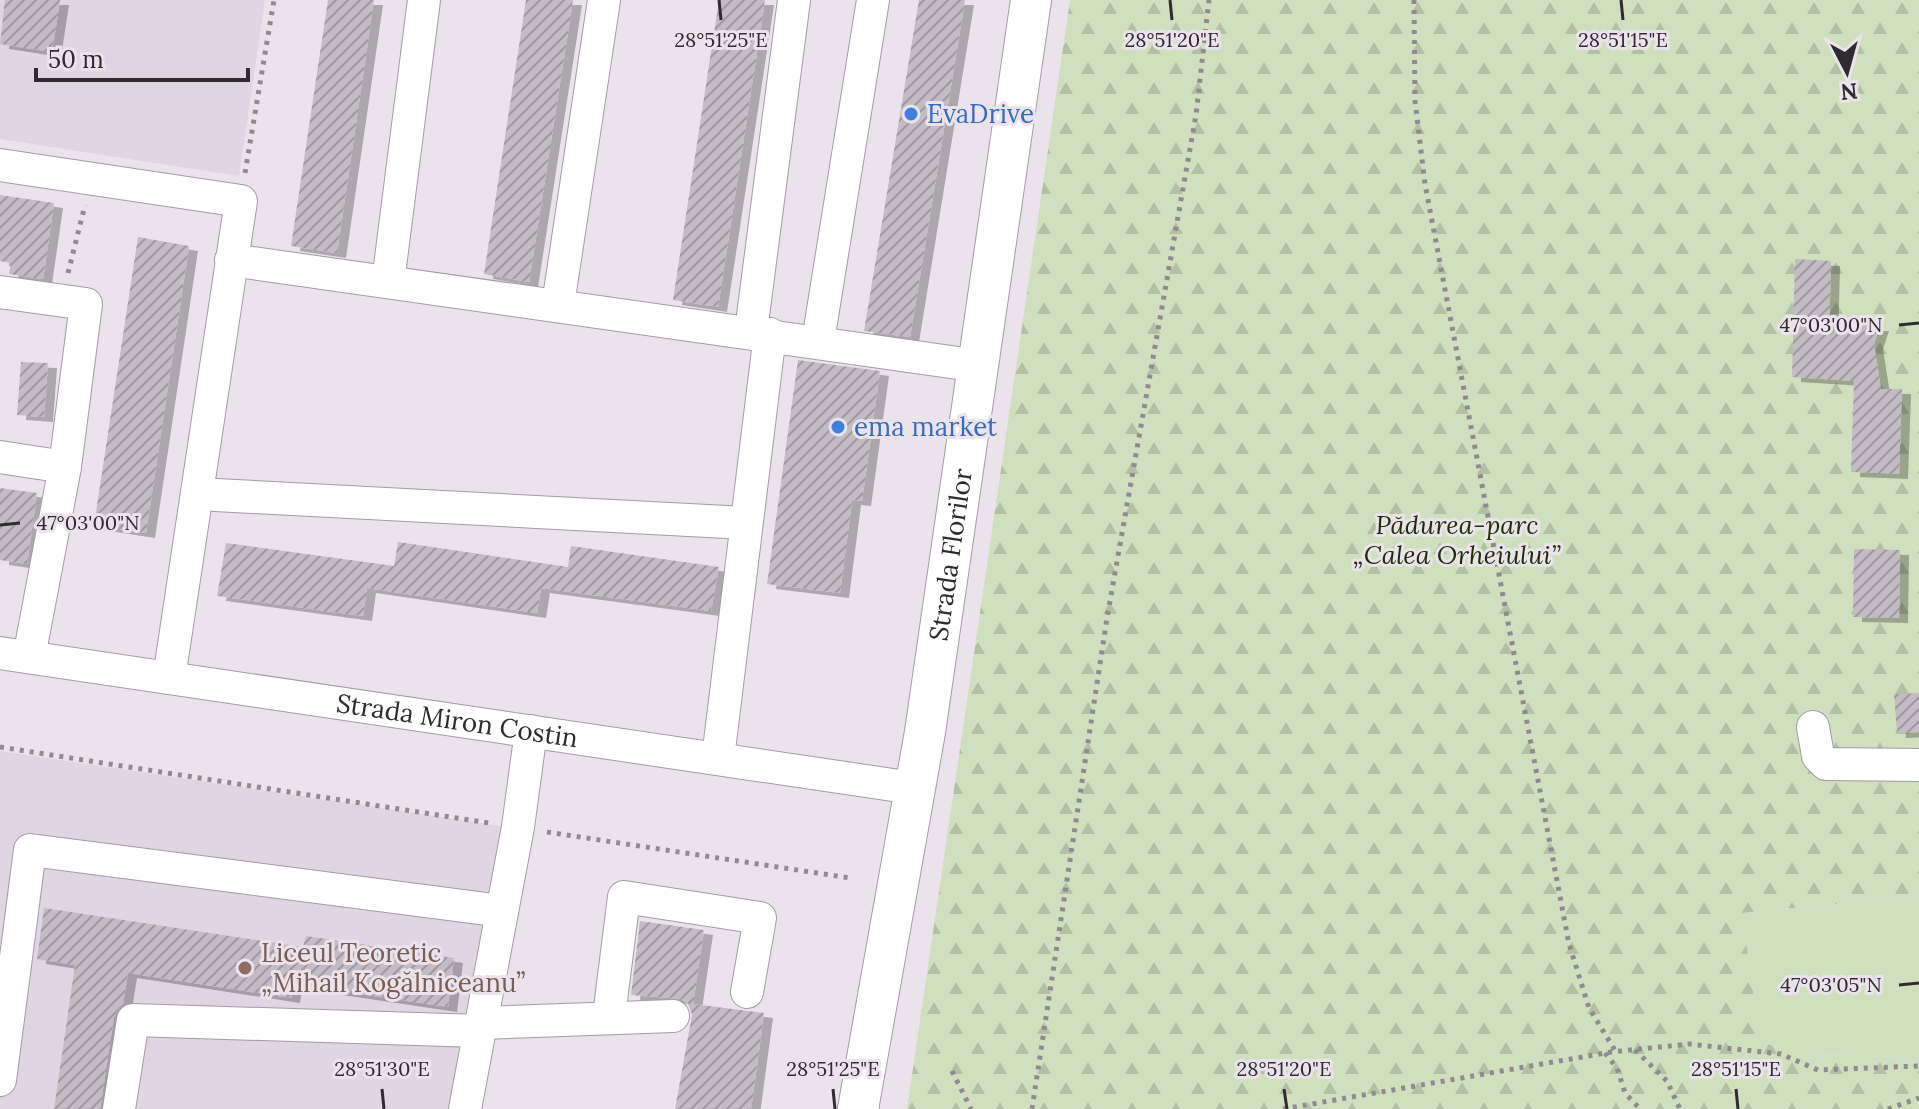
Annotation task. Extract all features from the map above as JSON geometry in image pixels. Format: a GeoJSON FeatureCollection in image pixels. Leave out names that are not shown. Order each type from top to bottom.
{"type":"FeatureCollection","features":[{"type":"Feature","properties":{"kind":"main road","name":"Strada Florilor"},"geometry":{"type":"LineString","coordinates":[[858,1109],[913,788],[979,366],[1031,0]]}},
{"type":"Feature","properties":{"kind":"street"},"geometry":{"type":"LineString","coordinates":[[388,282],[424,0]]}},
{"type":"Feature","properties":{"kind":"street"},"geometry":{"type":"LineString","coordinates":[[558,305],[604,0]]}},
{"type":"Feature","properties":{"kind":"street"},"geometry":{"type":"LineString","coordinates":[[718,758],[746,523],[761,333],[794,0]]}},
{"type":"Feature","properties":{"kind":"street"},"geometry":{"type":"LineString","coordinates":[[818,341],[873,0]]}},
{"type":"Feature","properties":{"kind":"street"},"geometry":{"type":"LineString","coordinates":[[0,165],[241,201],[169,678]]}},
{"type":"Feature","properties":{"kind":"street"},"geometry":{"type":"LineString","coordinates":[[231,260],[979,366]]}},
{"type":"Feature","properties":{"kind":"street"},"geometry":{"type":"LineString","coordinates":[[0,292],[86,304],[65,467],[14,655]]}},
{"type":"Feature","properties":{"kind":"street"},"geometry":{"type":"LineString","coordinates":[[0,457],[65,467]]}},
{"type":"Feature","properties":{"kind":"street"},"geometry":{"type":"LineString","coordinates":[[197,494],[746,523]]}},
{"type":"Feature","properties":{"kind":"street","name":"Strada Miron Costin"},"geometry":{"type":"LineString","coordinates":[[14,655],[913,788]]}},
{"type":"Feature","properties":{"kind":"street"},"geometry":{"type":"LineString","coordinates":[[1813,727],[1818,756],[1826,764],[1919,765]]}},
{"type":"Feature","properties":{"kind":"street"},"geometry":{"type":"LineString","coordinates":[[465,1109],[518,827],[531,731]]}},
{"type":"Feature","properties":{"kind":"street"},"geometry":{"type":"LineString","coordinates":[[0,1080],[30,850],[502,911]]}},
{"type":"Feature","properties":{"kind":"street"},"geometry":{"type":"LineString","coordinates":[[609,1016],[624,897],[760,918],[747,992]]}},
{"type":"Feature","properties":{"kind":"street"},"geometry":{"type":"LineString","coordinates":[[119,1109],[133,1020],[479,1027],[609,1016],[673,1016]]}},
{"type":"Feature","properties":{"kind":"path"},"geometry":{"type":"LineString","coordinates":[[241,201],[274,0]]}},
{"type":"Feature","properties":{"kind":"path"},"geometry":{"type":"LineString","coordinates":[[1032,1109],[1107,618],[1196,115],[1209,0]]}},
{"type":"Feature","properties":{"kind":"path"},"geometry":{"type":"LineString","coordinates":[[1414,0],[1415,101],[1425,184],[1569,944],[1589,1008],[1616,1052]]}},
{"type":"Feature","properties":{"kind":"path"},"geometry":{"type":"LineString","coordinates":[[61,301],[92,179]]}},
{"type":"Feature","properties":{"kind":"path"},"geometry":{"type":"LineString","coordinates":[[0,747],[850,878]]}},
{"type":"Feature","properties":{"kind":"path"},"geometry":{"type":"LineString","coordinates":[[1283,1109],[1605,1053],[1689,1044],[1781,1054],[1818,1070],[1919,1066]]}},
{"type":"Feature","properties":{"kind":"path"},"geometry":{"type":"LineString","coordinates":[[1635,1050],[1667,1081],[1680,1109]]}},
{"type":"Feature","properties":{"kind":"path"},"geometry":{"type":"LineString","coordinates":[[1605,1053],[1617,1068],[1625,1093],[1640,1109]]}},
{"type":"Feature","properties":{"kind":"path"},"geometry":{"type":"LineString","coordinates":[[952,1071],[971,1109]]}},
{"type":"Feature","properties":{"kind":"path"},"geometry":{"type":"LineString","coordinates":[[1888,1109],[1919,1098]]}},
{"type":"Feature","properties":{"kind":"shaded area"},"geometry":{"type":"Polygon","coordinates":[[[0,0],[265,0],[239,176],[0,139],[0,0]]]}},
{"type":"Feature","properties":{"kind":"shaded area","name":"Liceul Teoretic „Mihail Kogălniceanu”"},"geometry":{"type":"Polygon","coordinates":[[[0,751],[507,827],[475,1109],[0,1109],[0,751]]]}},
{"type":"Feature","properties":{"kind":"green space","name":"Pădurea-parc „Calea Orheiului”"},"geometry":{"type":"Polygon","coordinates":[[[1070,0],[1919,0],[1919,896],[1743,913],[1801,1055],[1919,1057],[1919,1109],[907,1109],[1070,0]]]}},
{"type":"Feature","properties":{"kind":"green space"},"geometry":{"type":"Polygon","coordinates":[[[1919,896],[1919,1057],[1801,1055],[1760,1042],[1742,913],[1919,896]]]}},
{"type":"Feature","properties":{"kind":"building"},"geometry":{"type":"Polygon","coordinates":[[[5,0],[60,0],[52,52],[0,44],[5,0]]]}},
{"type":"Feature","properties":{"kind":"building"},"geometry":{"type":"Polygon","coordinates":[[[328,0],[374,0],[337,253],[291,246],[328,0]]]}},
{"type":"Feature","properties":{"kind":"building"},"geometry":{"type":"Polygon","coordinates":[[[526,0],[573,0],[529,282],[484,274],[526,0]]]}},
{"type":"Feature","properties":{"kind":"building"},"geometry":{"type":"Polygon","coordinates":[[[719,0],[765,0],[718,307],[673,300],[719,0]]]}},
{"type":"Feature","properties":{"kind":"building"},"geometry":{"type":"Polygon","coordinates":[[[919,0],[965,0],[910,337],[864,331],[919,0]]]}},
{"type":"Feature","properties":{"kind":"building"},"geometry":{"type":"Polygon","coordinates":[[[0,195],[54,203],[43,279],[9,274],[11,263],[0,261],[0,195]]]}},
{"type":"Feature","properties":{"kind":"building"},"geometry":{"type":"Polygon","coordinates":[[[138,237],[189,246],[146,533],[94,525],[138,237]]]}},
{"type":"Feature","properties":{"kind":"building"},"geometry":{"type":"Polygon","coordinates":[[[1795,259],[1831,261],[1829,337],[1853,315],[1863,326],[1880,326],[1874,344],[1881,389],[1902,389],[1899,474],[1851,472],[1854,381],[1792,377],[1795,259]]]}},
{"type":"Feature","properties":{"kind":"building"},"geometry":{"type":"Polygon","coordinates":[[[798,360],[880,371],[862,501],[852,500],[840,593],[767,584],[798,360]]]}},
{"type":"Feature","properties":{"kind":"building"},"geometry":{"type":"Polygon","coordinates":[[[21,362],[48,363],[44,417],[17,415],[21,362]]]}},
{"type":"Feature","properties":{"kind":"building"},"geometry":{"type":"Polygon","coordinates":[[[0,488],[37,493],[27,564],[0,560],[0,488]]]}},
{"type":"Feature","properties":{"kind":"building"},"geometry":{"type":"Polygon","coordinates":[[[398,542],[568,567],[571,546],[719,567],[711,611],[541,588],[537,613],[367,588],[363,616],[217,596],[226,543],[394,566],[398,542]]]}},
{"type":"Feature","properties":{"kind":"building"},"geometry":{"type":"Polygon","coordinates":[[[1854,549],[1900,550],[1899,618],[1853,617],[1854,549]]]}},
{"type":"Feature","properties":{"kind":"building"},"geometry":{"type":"Polygon","coordinates":[[[1919,693],[1919,732],[1897,733],[1894,694],[1919,693]]]}},
{"type":"Feature","properties":{"kind":"building"},"geometry":{"type":"Polygon","coordinates":[[[44,908],[303,947],[306,936],[454,958],[448,1007],[293,984],[291,998],[128,973],[123,1004],[114,1017],[100,1109],[54,1109],[75,965],[37,959],[44,908]]]}},
{"type":"Feature","properties":{"kind":"building"},"geometry":{"type":"Polygon","coordinates":[[[640,921],[704,930],[693,1004],[764,1013],[751,1109],[675,1109],[692,1015],[688,1003],[681,999],[631,995],[640,921]]]}},
{"type":"Feature","properties":{"kind":"place","name":"EvaDrive"},"geometry":{"type":"Point","coordinates":[911,114]}},
{"type":"Feature","properties":{"kind":"place","name":"ema market"},"geometry":{"type":"Point","coordinates":[838,427]}},
{"type":"Feature","properties":{"kind":"place","name":"Liceul Teoretic „Mihail Kogălniceanu”"},"geometry":{"type":"Point","coordinates":[245,968]}}]}
